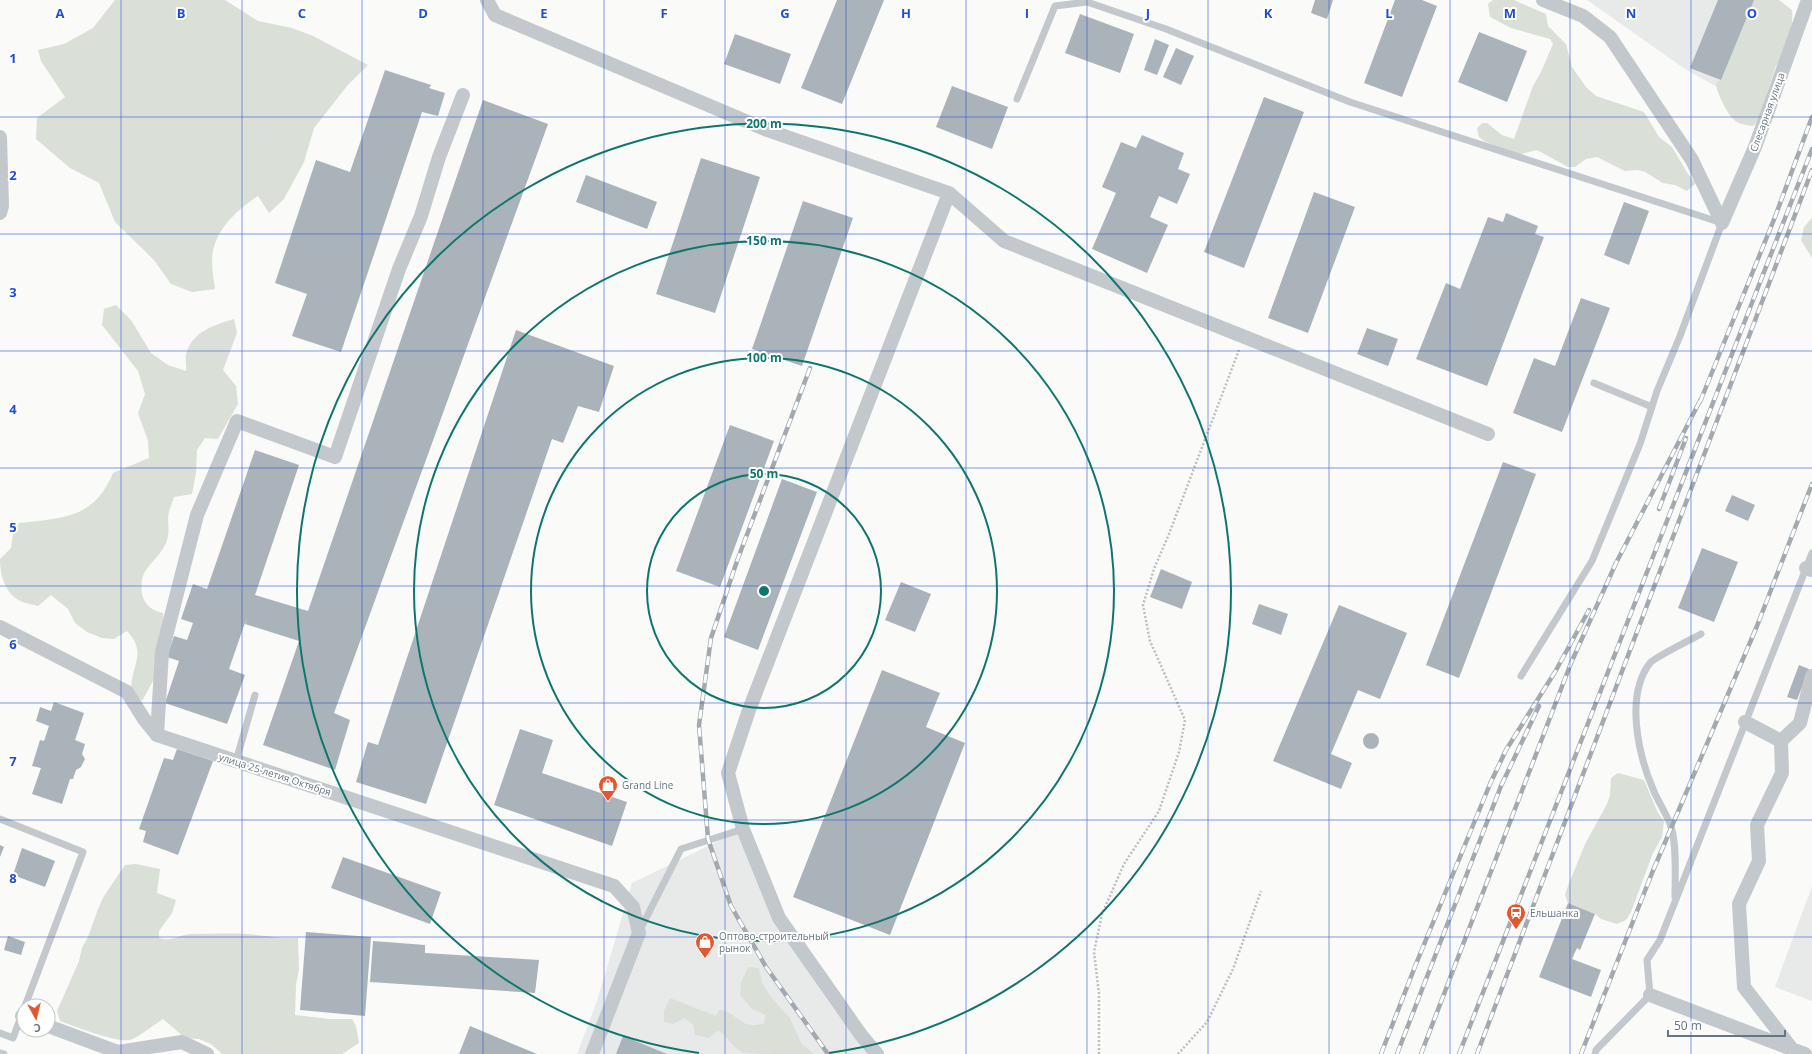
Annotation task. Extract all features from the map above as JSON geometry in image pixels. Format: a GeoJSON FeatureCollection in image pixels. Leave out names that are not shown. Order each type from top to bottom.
{"type":"FeatureCollection","features":[{"type":"Feature","properties":{"kind":"street"},"geometry":{"type":"LineString","coordinates":[[487,0],[495,15],[767,130],[949,193],[1004,241],[1488,434]]}},
{"type":"Feature","properties":{"kind":"street"},"geometry":{"type":"LineString","coordinates":[[1543,0],[1583,16],[1610,38],[1692,160],[1722,223]]}},
{"type":"Feature","properties":{"kind":"street","name":"Слесарная улица"},"geometry":{"type":"LineString","coordinates":[[1722,223],[1755,147],[1808,0]]}},
{"type":"Feature","properties":{"kind":"street"},"geometry":{"type":"LineString","coordinates":[[158,735],[162,652],[197,515],[237,421],[335,457],[398,269],[421,216],[440,157],[463,95]]}},
{"type":"Feature","properties":{"kind":"street"},"geometry":{"type":"LineString","coordinates":[[0,137],[2,206],[0,214]]}},
{"type":"Feature","properties":{"kind":"street"},"geometry":{"type":"LineString","coordinates":[[877,1054],[861,1036],[779,918],[743,829],[728,774],[752,703],[949,193]]}},
{"type":"Feature","properties":{"kind":"street"},"geometry":{"type":"LineString","coordinates":[[0,627],[127,692],[144,719],[158,735]]}},
{"type":"Feature","properties":{"kind":"street"},"geometry":{"type":"LineString","coordinates":[[1780,741],[1800,723],[1812,676]]}},
{"type":"Feature","properties":{"kind":"street"},"geometry":{"type":"LineString","coordinates":[[1745,722],[1780,741]]}},
{"type":"Feature","properties":{"kind":"street","name":"улица 25-летия Октября"},"geometry":{"type":"LineString","coordinates":[[158,735],[614,886],[633,907],[639,932]]}},
{"type":"Feature","properties":{"kind":"street"},"geometry":{"type":"LineString","coordinates":[[1780,741],[1782,773],[1757,825],[1759,861],[1739,904],[1744,987],[1798,1052]]}},
{"type":"Feature","properties":{"kind":"street"},"geometry":{"type":"LineString","coordinates":[[592,1054],[639,932]]}},
{"type":"Feature","properties":{"kind":"street"},"geometry":{"type":"LineString","coordinates":[[1650,995],[1798,1052]]}},
{"type":"Feature","properties":{"kind":"street"},"geometry":{"type":"LineString","coordinates":[[56,1029],[118,1052],[182,1042],[207,1054]]}},
{"type":"Feature","properties":{"kind":"lane"},"geometry":{"type":"LineString","coordinates":[[1017,99],[1055,6],[1087,2],[1166,29],[1350,102],[1722,223],[1652,406],[1640,444],[1592,561],[1521,676]]}},
{"type":"Feature","properties":{"kind":"lane"},"geometry":{"type":"LineString","coordinates":[[1594,383],[1652,406]]}},
{"type":"Feature","properties":{"kind":"lane"},"geometry":{"type":"LineString","coordinates":[[1595,1054],[1596,1050],[1650,995],[1647,960],[1660,940],[1745,722],[1809,569],[1812,553]]}},
{"type":"Feature","properties":{"kind":"lane"},"geometry":{"type":"LineString","coordinates":[[1674,902],[1676,867],[1672,828],[1650,781],[1638,740],[1636,710],[1639,686],[1651,662],[1700,634]]}},
{"type":"Feature","properties":{"kind":"lane"},"geometry":{"type":"LineString","coordinates":[[236,761],[255,695]]}},
{"type":"Feature","properties":{"kind":"lane"},"geometry":{"type":"LineString","coordinates":[[0,819],[83,852],[29,998]]}},
{"type":"Feature","properties":{"kind":"lane"},"geometry":{"type":"LineString","coordinates":[[639,932],[682,849],[743,829]]}},
{"type":"Feature","properties":{"kind":"lane"},"geometry":{"type":"LineString","coordinates":[[0,1033],[13,1038],[16,1031]]}},
{"type":"Feature","properties":{"kind":"lane"},"geometry":{"type":"LineString","coordinates":[[0,1053],[4,1054]]}},
{"type":"Feature","properties":{"kind":"path"},"geometry":{"type":"LineString","coordinates":[[1099,1054],[1099,994],[1094,952],[1102,914],[1124,864],[1159,811],[1179,752],[1184,720],[1150,641],[1143,605],[1154,569],[1169,534],[1244,337]]}},
{"type":"Feature","properties":{"kind":"path"},"geometry":{"type":"LineString","coordinates":[[1178,1054],[1207,1022],[1233,970],[1261,892]]}},
{"type":"Feature","properties":{"kind":"shaded area"},"geometry":{"type":"Polygon","coordinates":[[[115,0],[225,0],[258,21],[292,28],[313,36],[368,65],[347,86],[314,128],[304,162],[284,199],[269,213],[258,196],[233,216],[220,232],[213,251],[212,261],[215,289],[192,292],[171,284],[154,260],[115,222],[99,183],[70,168],[36,139],[37,118],[65,97],[41,61],[38,50],[64,44],[93,28],[115,0]]]}},
{"type":"Feature","properties":{"kind":"shaded area"},"geometry":{"type":"Polygon","coordinates":[[[1493,0],[1514,0],[1546,14],[1548,26],[1566,44],[1572,67],[1586,87],[1596,96],[1644,112],[1659,137],[1672,147],[1688,174],[1696,183],[1687,191],[1675,185],[1663,183],[1645,172],[1638,170],[1625,171],[1597,157],[1586,159],[1575,167],[1568,167],[1537,150],[1517,155],[1486,142],[1479,137],[1477,128],[1482,123],[1487,123],[1502,135],[1514,139],[1533,86],[1541,72],[1553,44],[1550,39],[1511,28],[1490,17],[1488,4],[1493,0]]]}},
{"type":"Feature","properties":{"kind":"shaded area"},"geometry":{"type":"Polygon","coordinates":[[[1587,0],[1759,0],[1750,106],[1685,69],[1587,0]]]}},
{"type":"Feature","properties":{"kind":"shaded area"},"geometry":{"type":"Polygon","coordinates":[[[1754,0],[1779,0],[1792,10],[1792,24],[1786,46],[1776,66],[1757,122],[1753,126],[1741,124],[1734,120],[1718,92],[1716,83],[1721,80],[1754,0]]]}},
{"type":"Feature","properties":{"kind":"shaded area"},"geometry":{"type":"Polygon","coordinates":[[[1812,218],[1812,258],[1801,240],[1804,227],[1812,218]]]}},
{"type":"Feature","properties":{"kind":"shaded area"},"geometry":{"type":"Polygon","coordinates":[[[116,305],[131,320],[151,353],[168,365],[186,371],[186,355],[189,347],[198,335],[211,327],[234,319],[237,333],[223,370],[236,386],[238,404],[218,439],[205,438],[197,450],[196,473],[192,494],[174,497],[168,516],[169,531],[167,540],[161,552],[148,567],[142,578],[141,585],[143,598],[150,607],[163,613],[164,627],[154,679],[142,701],[131,691],[137,653],[133,639],[127,631],[114,639],[102,638],[87,632],[75,623],[68,609],[51,595],[38,606],[19,600],[13,596],[6,587],[0,564],[0,559],[11,548],[13,534],[19,523],[50,520],[87,508],[96,500],[105,488],[113,473],[149,458],[148,441],[138,413],[145,394],[138,371],[102,325],[104,309],[116,305]]]}},
{"type":"Feature","properties":{"kind":"shaded area"},"geometry":{"type":"Polygon","coordinates":[[[1618,773],[1644,780],[1658,813],[1664,821],[1662,837],[1653,853],[1631,912],[1626,920],[1617,924],[1601,919],[1595,914],[1568,903],[1565,895],[1585,844],[1607,804],[1610,795],[1611,778],[1618,773]]]}},
{"type":"Feature","properties":{"kind":"shaded area","name":"Оптово-строительный рынок"},"geometry":{"type":"Polygon","coordinates":[[[737,832],[772,916],[832,1006],[868,1054],[577,1054],[597,1001],[632,883],[737,832]]]}},
{"type":"Feature","properties":{"kind":"shaded area"},"geometry":{"type":"Polygon","coordinates":[[[136,864],[160,869],[157,893],[176,900],[172,913],[159,931],[159,938],[172,939],[191,934],[246,934],[298,938],[299,970],[296,984],[295,1015],[330,1019],[352,1019],[356,1026],[359,1043],[342,1054],[222,1054],[211,1044],[199,1039],[185,1038],[163,1019],[130,1040],[116,1039],[95,1034],[60,1021],[57,1011],[79,961],[82,948],[88,937],[104,896],[125,865],[136,864]]]}},
{"type":"Feature","properties":{"kind":"shaded area"},"geometry":{"type":"Polygon","coordinates":[[[1812,886],[1812,1001],[1775,987],[1812,886]]]}},
{"type":"Feature","properties":{"kind":"shaded area"},"geometry":{"type":"Polygon","coordinates":[[[748,967],[759,968],[762,983],[770,996],[789,1017],[802,1044],[814,1054],[743,1053],[718,1030],[709,1038],[695,1035],[693,1024],[684,1018],[673,1024],[664,1022],[664,1011],[670,998],[716,1016],[719,1010],[731,1014],[750,1025],[764,1023],[766,1015],[752,1009],[740,995],[741,983],[748,967]]]}},
{"type":"Feature","properties":{"kind":"building"},"geometry":{"type":"Polygon","coordinates":[[[837,0],[884,0],[842,104],[801,88],[837,0]]]}},
{"type":"Feature","properties":{"kind":"building"},"geometry":{"type":"Polygon","coordinates":[[[1315,0],[1333,0],[1327,19],[1311,13],[1315,0]]]}},
{"type":"Feature","properties":{"kind":"building"},"geometry":{"type":"Polygon","coordinates":[[[1395,0],[1422,0],[1437,6],[1402,97],[1364,83],[1395,0]]]}},
{"type":"Feature","properties":{"kind":"building"},"geometry":{"type":"Polygon","coordinates":[[[1718,0],[1754,0],[1721,80],[1690,68],[1718,0]]]}},
{"type":"Feature","properties":{"kind":"building"},"geometry":{"type":"Polygon","coordinates":[[[1080,14],[1134,34],[1120,73],[1065,53],[1080,14]]]}},
{"type":"Feature","properties":{"kind":"building"},"geometry":{"type":"Polygon","coordinates":[[[1479,32],[1527,51],[1507,102],[1458,82],[1479,32]]]}},
{"type":"Feature","properties":{"kind":"building"},"geometry":{"type":"Polygon","coordinates":[[[735,34],[791,54],[780,84],[724,64],[735,34]]]}},
{"type":"Feature","properties":{"kind":"building"},"geometry":{"type":"Polygon","coordinates":[[[1155,39],[1169,45],[1157,75],[1144,70],[1155,39]]]}},
{"type":"Feature","properties":{"kind":"building"},"geometry":{"type":"Polygon","coordinates":[[[1176,48],[1194,56],[1181,85],[1163,77],[1176,48]]]}},
{"type":"Feature","properties":{"kind":"building"},"geometry":{"type":"Polygon","coordinates":[[[385,70],[431,85],[429,88],[445,93],[438,116],[422,112],[341,352],[292,336],[307,294],[275,283],[316,160],[350,172],[385,70]]]}},
{"type":"Feature","properties":{"kind":"building"},"geometry":{"type":"Polygon","coordinates":[[[952,86],[1008,107],[992,149],[936,127],[952,86]]]}},
{"type":"Feature","properties":{"kind":"building"},"geometry":{"type":"Polygon","coordinates":[[[1264,97],[1304,112],[1244,268],[1204,252],[1264,97]]]}},
{"type":"Feature","properties":{"kind":"building"},"geometry":{"type":"Polygon","coordinates":[[[483,100],[548,124],[334,713],[350,720],[335,770],[263,745],[299,641],[245,624],[247,617],[229,669],[245,675],[227,724],[165,703],[179,661],[167,657],[174,636],[187,640],[193,623],[181,619],[193,584],[207,589],[255,450],[299,465],[255,595],[308,611],[483,100]]]}},
{"type":"Feature","properties":{"kind":"building"},"geometry":{"type":"Polygon","coordinates":[[[1142,135],[1184,153],[1178,169],[1190,174],[1177,204],[1159,196],[1150,217],[1168,225],[1147,273],[1092,249],[1116,193],[1102,187],[1121,142],[1136,148],[1142,135]]]}},
{"type":"Feature","properties":{"kind":"building"},"geometry":{"type":"Polygon","coordinates":[[[701,158],[760,177],[715,313],[656,294],[701,158]]]}},
{"type":"Feature","properties":{"kind":"building"},"geometry":{"type":"Polygon","coordinates":[[[586,175],[657,202],[647,229],[576,202],[586,175]]]}},
{"type":"Feature","properties":{"kind":"building"},"geometry":{"type":"Polygon","coordinates":[[[1314,192],[1355,207],[1308,333],[1268,318],[1314,192]]]}},
{"type":"Feature","properties":{"kind":"building"},"geometry":{"type":"Polygon","coordinates":[[[803,201],[853,218],[802,366],[752,349],[803,201]]]}},
{"type":"Feature","properties":{"kind":"building"},"geometry":{"type":"Polygon","coordinates":[[[1624,202],[1649,211],[1629,265],[1604,255],[1624,202]]]}},
{"type":"Feature","properties":{"kind":"building"},"geometry":{"type":"Polygon","coordinates":[[[1506,213],[1538,226],[1535,234],[1544,237],[1487,386],[1416,359],[1446,283],[1460,289],[1488,217],[1503,222],[1506,213]]]}},
{"type":"Feature","properties":{"kind":"building"},"geometry":{"type":"Polygon","coordinates":[[[1581,298],[1610,308],[1562,432],[1513,413],[1534,358],[1555,366],[1581,298]]]}},
{"type":"Feature","properties":{"kind":"building"},"geometry":{"type":"Polygon","coordinates":[[[1367,328],[1398,339],[1388,366],[1357,354],[1367,328]]]}},
{"type":"Feature","properties":{"kind":"building"},"geometry":{"type":"Polygon","coordinates":[[[516,330],[614,366],[599,412],[578,406],[563,443],[552,439],[426,804],[356,782],[368,742],[378,745],[516,330]]]}},
{"type":"Feature","properties":{"kind":"building"},"geometry":{"type":"Polygon","coordinates":[[[730,425],[774,441],[720,587],[676,571],[730,425]]]}},
{"type":"Feature","properties":{"kind":"building"},"geometry":{"type":"Polygon","coordinates":[[[1503,462],[1536,474],[1459,678],[1426,665],[1503,462]]]}},
{"type":"Feature","properties":{"kind":"building"},"geometry":{"type":"Polygon","coordinates":[[[782,479],[817,492],[758,650],[724,637],[782,479]]]}},
{"type":"Feature","properties":{"kind":"building"},"geometry":{"type":"Polygon","coordinates":[[[1732,495],[1755,505],[1748,521],[1725,511],[1732,495]]]}},
{"type":"Feature","properties":{"kind":"building"},"geometry":{"type":"Polygon","coordinates":[[[1702,548],[1738,562],[1714,622],[1678,608],[1702,548]]]}},
{"type":"Feature","properties":{"kind":"building"},"geometry":{"type":"Polygon","coordinates":[[[1161,569],[1192,582],[1182,609],[1150,597],[1161,569]]]}},
{"type":"Feature","properties":{"kind":"building"},"geometry":{"type":"Polygon","coordinates":[[[901,582],[931,594],[915,632],[885,620],[901,582]]]}},
{"type":"Feature","properties":{"kind":"building"},"geometry":{"type":"Polygon","coordinates":[[[1259,604],[1288,614],[1281,635],[1252,624],[1259,604]]]}},
{"type":"Feature","properties":{"kind":"building"},"geometry":{"type":"Polygon","coordinates":[[[1339,605],[1407,633],[1380,699],[1358,690],[1331,754],[1352,763],[1341,789],[1273,761],[1339,605]]]}},
{"type":"Feature","properties":{"kind":"building"},"geometry":{"type":"Polygon","coordinates":[[[1799,665],[1809,669],[1797,700],[1787,697],[1799,665]]]}},
{"type":"Feature","properties":{"kind":"building"},"geometry":{"type":"Polygon","coordinates":[[[882,670],[940,693],[926,727],[965,743],[890,935],[793,897],[882,670]]]}},
{"type":"Feature","properties":{"kind":"building"},"geometry":{"type":"Polygon","coordinates":[[[54,702],[84,713],[75,740],[85,744],[82,754],[85,759],[81,767],[76,770],[73,779],[70,779],[62,804],[32,794],[41,768],[32,766],[40,740],[44,741],[49,726],[36,721],[40,707],[51,711],[54,702]]]}},
{"type":"Feature","properties":{"kind":"building"},"geometry":{"type":"Polygon","coordinates":[[[520,729],[553,740],[542,773],[627,802],[612,846],[494,805],[520,729]]]}},
{"type":"Feature","properties":{"kind":"building"},"geometry":{"type":"Polygon","coordinates":[[[1368,733],[1374,733],[1379,738],[1377,747],[1374,749],[1368,749],[1363,744],[1363,738],[1368,733]]]}},
{"type":"Feature","properties":{"kind":"building"},"geometry":{"type":"Polygon","coordinates":[[[177,749],[213,761],[178,855],[143,842],[146,831],[139,829],[164,758],[173,760],[177,749]]]}},
{"type":"Feature","properties":{"kind":"building"},"geometry":{"type":"Polygon","coordinates":[[[0,845],[4,847],[0,857],[0,845]]]}},
{"type":"Feature","properties":{"kind":"building"},"geometry":{"type":"Polygon","coordinates":[[[22,848],[55,861],[45,887],[13,875],[22,848]]]}},
{"type":"Feature","properties":{"kind":"building"},"geometry":{"type":"Polygon","coordinates":[[[343,857],[441,892],[430,924],[331,888],[343,857]]]}},
{"type":"Feature","properties":{"kind":"building"},"geometry":{"type":"Polygon","coordinates":[[[1568,903],[1595,914],[1580,950],[1577,948],[1572,959],[1601,970],[1591,997],[1539,977],[1568,903]]]}},
{"type":"Feature","properties":{"kind":"building"},"geometry":{"type":"Polygon","coordinates":[[[306,932],[371,937],[365,1016],[300,1010],[306,932]]]}},
{"type":"Feature","properties":{"kind":"building"},"geometry":{"type":"Polygon","coordinates":[[[8,936],[25,942],[21,955],[4,950],[8,936]]]}},
{"type":"Feature","properties":{"kind":"building"},"geometry":{"type":"Polygon","coordinates":[[[373,941],[425,945],[425,953],[539,960],[535,993],[370,982],[373,941]]]}},
{"type":"Feature","properties":{"kind":"building"},"geometry":{"type":"Polygon","coordinates":[[[470,1026],[537,1054],[459,1054],[470,1026]]]}},
{"type":"Feature","properties":{"kind":"building"},"geometry":{"type":"Polygon","coordinates":[[[623,1036],[667,1054],[616,1054],[623,1036]]]}},
{"type":"Feature","properties":{"kind":"railway"},"geometry":{"type":"LineString","coordinates":[[1700,402],[1775,217],[1812,117]]}},
{"type":"Feature","properties":{"kind":"railway"},"geometry":{"type":"LineString","coordinates":[[1459,1054],[1812,149]]}},
{"type":"Feature","properties":{"kind":"railway"},"geometry":{"type":"LineString","coordinates":[[1477,1054],[1812,170]]}},
{"type":"Feature","properties":{"kind":"railway"},"geometry":{"type":"LineString","coordinates":[[810,368],[737,561],[711,638],[699,725],[708,839],[731,906],[766,967],[828,1054]]}},
{"type":"Feature","properties":{"kind":"railway"},"geometry":{"type":"LineString","coordinates":[[1421,1054],[1571,663],[1616,563],[1702,397]]}},
{"type":"Feature","properties":{"kind":"railway"},"geometry":{"type":"LineString","coordinates":[[1659,509],[1686,438]]}},
{"type":"Feature","properties":{"kind":"railway"},"geometry":{"type":"LineString","coordinates":[[1581,1054],[1652,873],[1757,626],[1812,484]]}},
{"type":"Feature","properties":{"kind":"railway"},"geometry":{"type":"LineString","coordinates":[[1381,1054],[1416,964],[1490,784],[1506,750],[1555,672],[1589,610]]}},
{"type":"Feature","properties":{"kind":"railway"},"geometry":{"type":"LineString","coordinates":[[1397,1054],[1501,786],[1539,706]]}},
{"type":"Feature","properties":{"kind":"place","name":"Grand Line"},"geometry":{"type":"Point","coordinates":[608,802]}},
{"type":"Feature","properties":{"kind":"place","name":"Ельшанка"},"geometry":{"type":"Point","coordinates":[1516,930]}},
{"type":"Feature","properties":{"kind":"place","name":"Оптово-строительный рынок"},"geometry":{"type":"Point","coordinates":[705,959]}}]}
